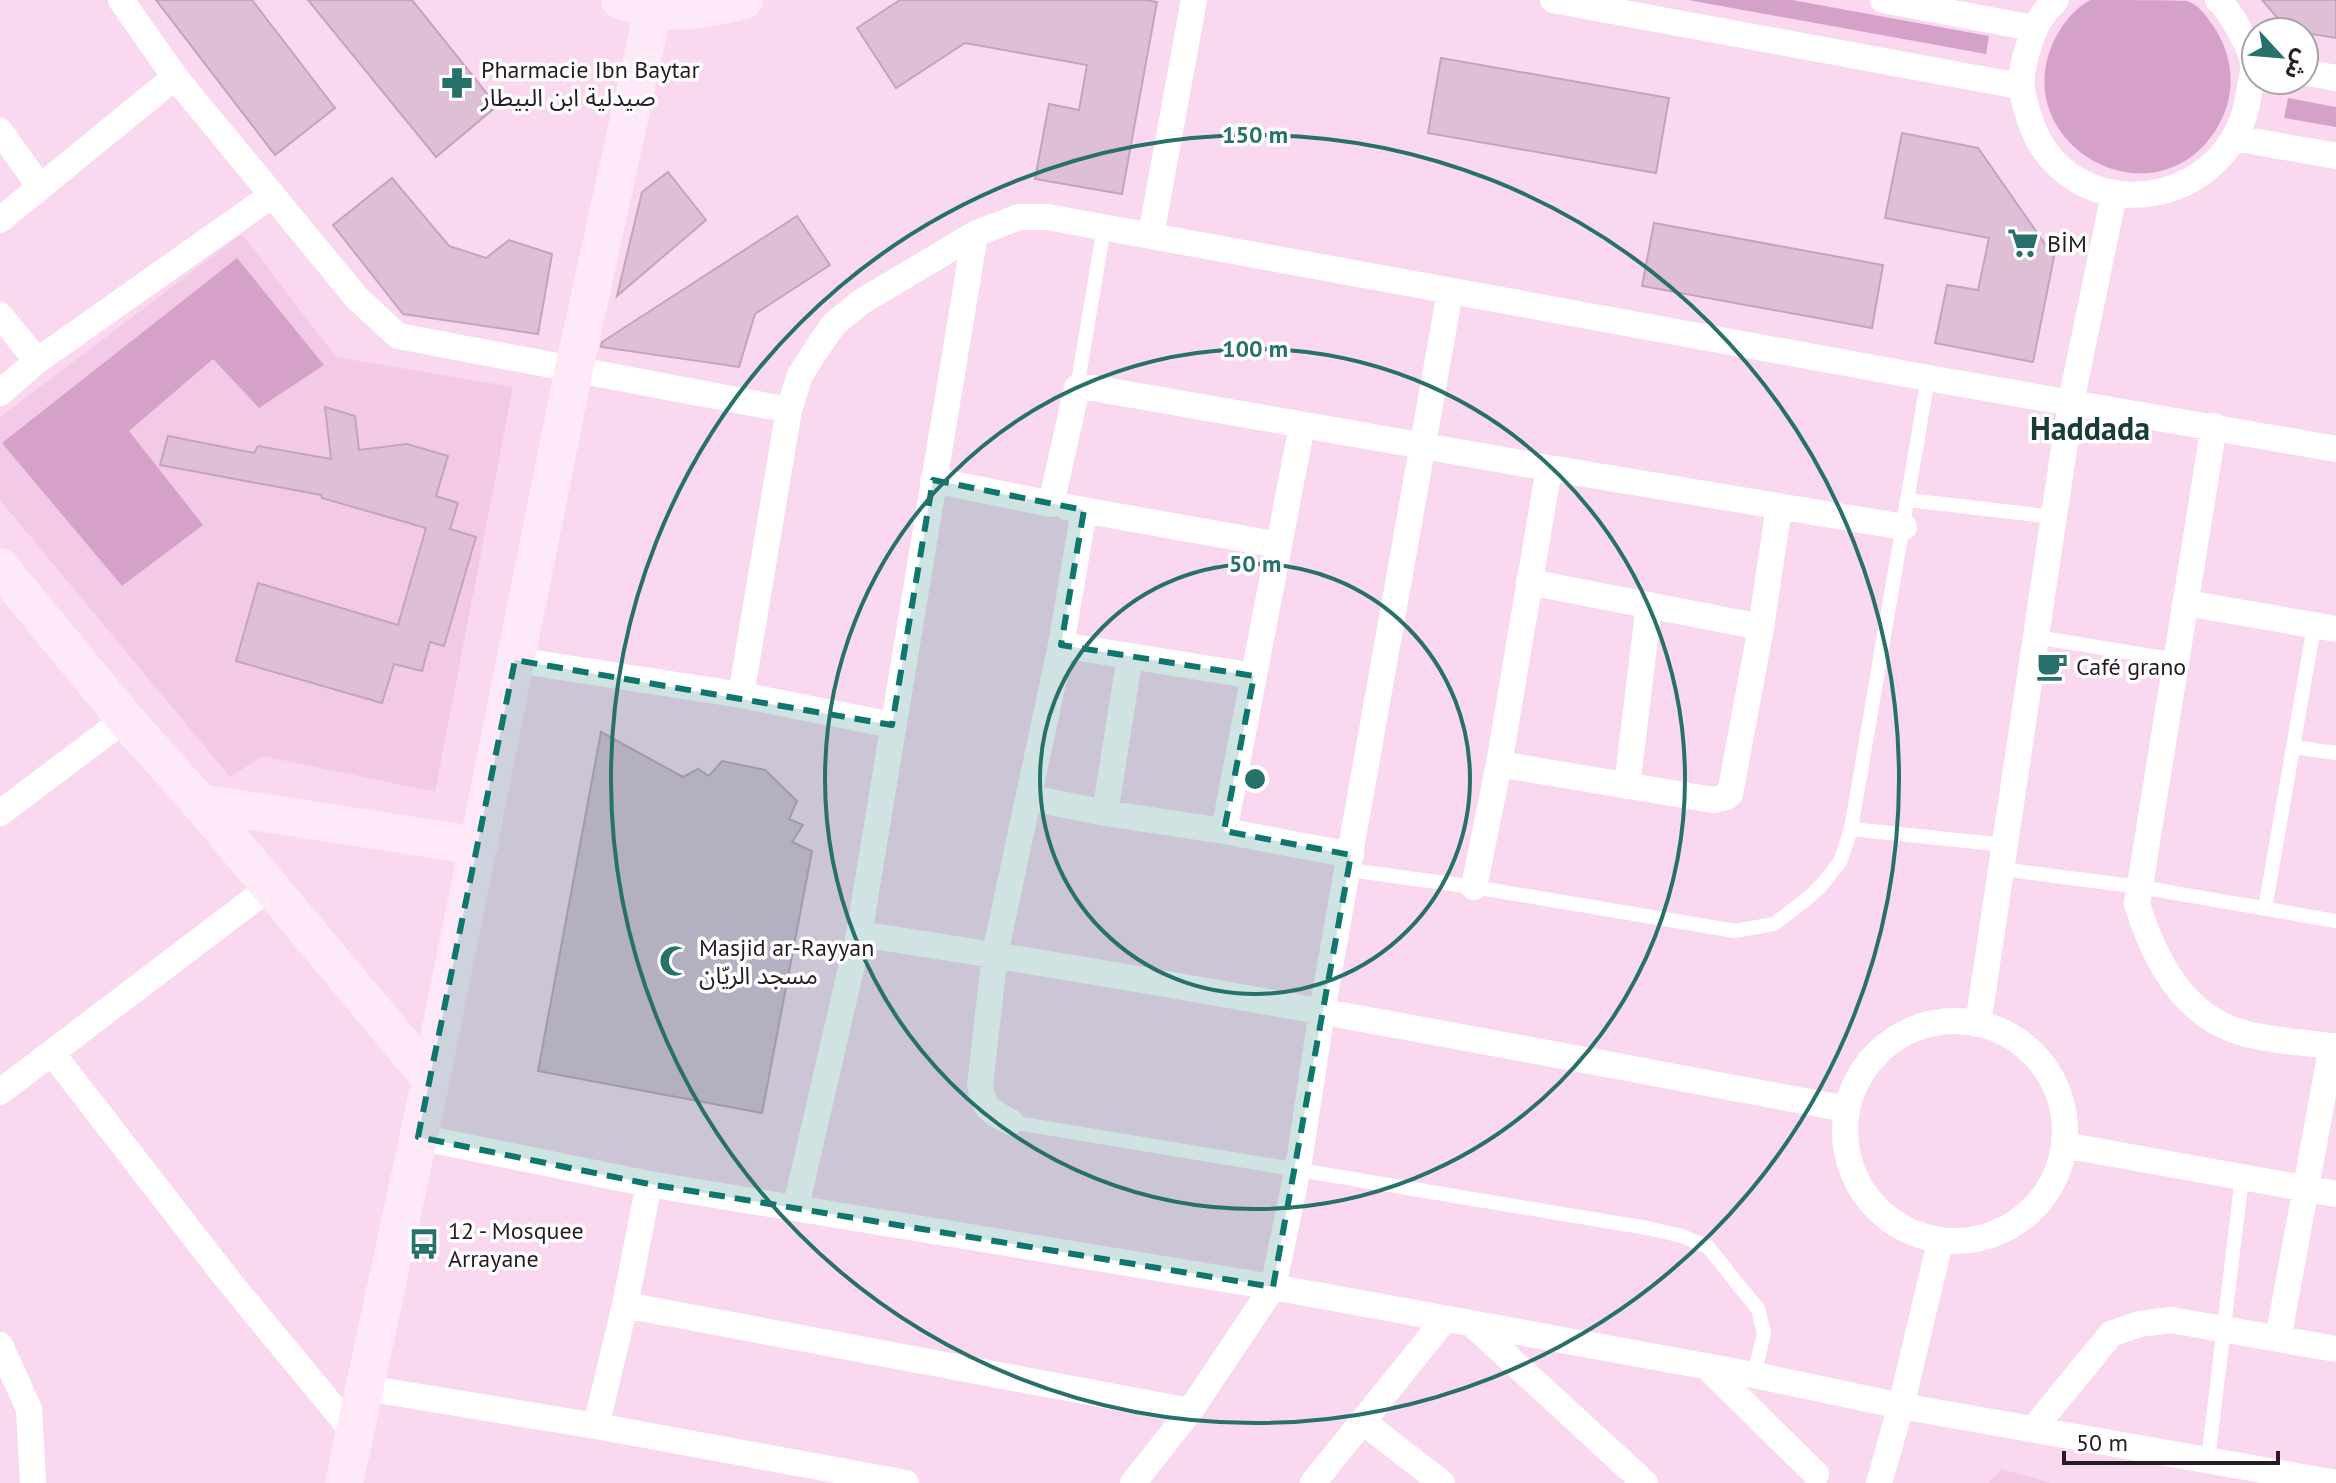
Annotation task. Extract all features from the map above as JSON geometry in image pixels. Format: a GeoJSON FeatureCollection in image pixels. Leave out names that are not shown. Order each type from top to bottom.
{"type":"FeatureCollection","features":[{"type":"Feature","properties":{"kind":"street"},"geometry":{"type":"LineString","coordinates":[[121,0],[175,77],[272,195],[357,298],[398,336],[789,410]]}},
{"type":"Feature","properties":{"kind":"street"},"geometry":{"type":"LineString","coordinates":[[344,1483],[431,1079],[574,369],[637,5],[705,11],[744,0]]}},
{"type":"Feature","properties":{"kind":"street"},"geometry":{"type":"LineString","coordinates":[[1151,235],[1194,0]]}},
{"type":"Feature","properties":{"kind":"street"},"geometry":{"type":"LineString","coordinates":[[1553,0],[2019,86]]}},
{"type":"Feature","properties":{"kind":"street"},"geometry":{"type":"LineString","coordinates":[[1883,0],[2033,28]]}},
{"type":"Feature","properties":{"kind":"street"},"geometry":{"type":"LineString","coordinates":[[2056,0],[2043,11],[2033,28],[2019,86],[2035,137],[2055,163],[2082,183],[2114,194],[2142,196],[2170,190],[2196,178],[2218,161],[2235,138],[2249,96]]}},
{"type":"Feature","properties":{"kind":"street"},"geometry":{"type":"LineString","coordinates":[[2218,0],[2240,34]]}},
{"type":"Feature","properties":{"kind":"street"},"geometry":{"type":"LineString","coordinates":[[0,220],[175,77]]}},
{"type":"Feature","properties":{"kind":"street"},"geometry":{"type":"LineString","coordinates":[[0,131],[40,187]]}},
{"type":"Feature","properties":{"kind":"street"},"geometry":{"type":"LineString","coordinates":[[2235,138],[2336,156]]}},
{"type":"Feature","properties":{"kind":"street"},"geometry":{"type":"LineString","coordinates":[[1978,1024],[2071,402],[2114,194]]}},
{"type":"Feature","properties":{"kind":"street"},"geometry":{"type":"LineString","coordinates":[[0,393],[37,361],[272,195]]}},
{"type":"Feature","properties":{"kind":"street"},"geometry":{"type":"LineString","coordinates":[[741,695],[789,410],[800,375],[834,324],[861,302],[975,234],[1019,217],[1047,217],[1151,235],[1450,292],[2336,449]]}},
{"type":"Feature","properties":{"kind":"street"},"geometry":{"type":"LineString","coordinates":[[796,1206],[859,934],[975,234]]}},
{"type":"Feature","properties":{"kind":"street"},"geometry":{"type":"LineString","coordinates":[[1133,1483],[1190,1411],[1273,1287],[1298,1168],[1322,1011],[1450,292]]}},
{"type":"Feature","properties":{"kind":"street"},"geometry":{"type":"LineString","coordinates":[[0,315],[37,361]]}},
{"type":"Feature","properties":{"kind":"street"},"geometry":{"type":"LineString","coordinates":[[1051,504],[1077,388],[1093,388],[1904,527]]}},
{"type":"Feature","properties":{"kind":"street"},"geometry":{"type":"LineString","coordinates":[[1224,831],[1302,425]]}},
{"type":"Feature","properties":{"kind":"street"},"geometry":{"type":"LineString","coordinates":[[2214,426],[2137,904],[2145,929],[2180,993],[2210,1019],[2238,1031],[2334,1046],[2278,1339]]}},
{"type":"Feature","properties":{"kind":"street"},"geometry":{"type":"LineString","coordinates":[[1474,887],[1499,764],[1549,468]]}},
{"type":"Feature","properties":{"kind":"street"},"geometry":{"type":"LineString","coordinates":[[933,480],[1279,545]]}},
{"type":"Feature","properties":{"kind":"street"},"geometry":{"type":"LineString","coordinates":[[1499,764],[1713,800],[1730,794],[1761,627],[1779,507]]}},
{"type":"Feature","properties":{"kind":"street"},"geometry":{"type":"LineString","coordinates":[[1011,1122],[993,1113],[982,1102],[980,1085],[995,954],[1031,798],[1084,510]]}},
{"type":"Feature","properties":{"kind":"street"},"geometry":{"type":"LineString","coordinates":[[0,567],[431,1079]]}},
{"type":"Feature","properties":{"kind":"street"},"geometry":{"type":"LineString","coordinates":[[1529,582],[1761,627]]}},
{"type":"Feature","properties":{"kind":"street"},"geometry":{"type":"LineString","coordinates":[[2186,603],[2325,628]]}},
{"type":"Feature","properties":{"kind":"street"},"geometry":{"type":"LineString","coordinates":[[1627,786],[1649,605]]}},
{"type":"Feature","properties":{"kind":"street"},"geometry":{"type":"LineString","coordinates":[[1061,645],[1254,676]]}},
{"type":"Feature","properties":{"kind":"street"},"geometry":{"type":"LineString","coordinates":[[1105,813],[1130,656]]}},
{"type":"Feature","properties":{"kind":"street"},"geometry":{"type":"LineString","coordinates":[[515,660],[741,695],[892,725]]}},
{"type":"Feature","properties":{"kind":"street"},"geometry":{"type":"LineString","coordinates":[[0,813],[125,719]]}},
{"type":"Feature","properties":{"kind":"street"},"geometry":{"type":"LineString","coordinates":[[1031,798],[1224,831],[1350,863]]}},
{"type":"Feature","properties":{"kind":"street"},"geometry":{"type":"LineString","coordinates":[[200,803],[479,846]]}},
{"type":"Feature","properties":{"kind":"street"},"geometry":{"type":"LineString","coordinates":[[0,1092],[270,887]]}},
{"type":"Feature","properties":{"kind":"street"},"geometry":{"type":"LineString","coordinates":[[859,934],[995,954],[1322,1011],[1847,1109]]}},
{"type":"Feature","properties":{"kind":"street"},"geometry":{"type":"LineString","coordinates":[[1956,1019],[1978,1024],[1999,1028],[2032,1049],[2055,1081],[2066,1128],[2064,1145],[2060,1167],[2042,1201],[2018,1223],[1983,1239],[1940,1242],[1912,1234],[1880,1213],[1856,1182],[1847,1157],[1844,1119],[1856,1081],[1878,1050],[1918,1026],[1956,1019]]}},
{"type":"Feature","properties":{"kind":"street"},"geometry":{"type":"LineString","coordinates":[[52,1053],[228,1280],[356,1435]]}},
{"type":"Feature","properties":{"kind":"street"},"geometry":{"type":"LineString","coordinates":[[418,1137],[649,1184],[1273,1287],[1754,1375],[1901,1406],[2336,1483]]}},
{"type":"Feature","properties":{"kind":"street"},"geometry":{"type":"LineString","coordinates":[[2064,1145],[2336,1194]]}},
{"type":"Feature","properties":{"kind":"street"},"geometry":{"type":"LineString","coordinates":[[596,1426],[625,1305],[649,1184]]}},
{"type":"Feature","properties":{"kind":"street"},"geometry":{"type":"LineString","coordinates":[[1879,1483],[1901,1406],[1940,1242]]}},
{"type":"Feature","properties":{"kind":"street"},"geometry":{"type":"LineString","coordinates":[[625,1305],[1190,1411]]}},
{"type":"Feature","properties":{"kind":"street"},"geometry":{"type":"LineString","coordinates":[[1313,1483],[1445,1319]]}},
{"type":"Feature","properties":{"kind":"street"},"geometry":{"type":"LineString","coordinates":[[2034,1428],[2111,1334],[2139,1324],[2171,1320],[2336,1349]]}},
{"type":"Feature","properties":{"kind":"street"},"geometry":{"type":"LineString","coordinates":[[1473,1325],[1645,1483]]}},
{"type":"Feature","properties":{"kind":"street"},"geometry":{"type":"LineString","coordinates":[[0,1345],[29,1409],[33,1483]]}},
{"type":"Feature","properties":{"kind":"street"},"geometry":{"type":"LineString","coordinates":[[1707,1367],[1816,1474]]}},
{"type":"Feature","properties":{"kind":"street"},"geometry":{"type":"LineString","coordinates":[[366,1388],[596,1426],[906,1483]]}},
{"type":"Feature","properties":{"kind":"street"},"geometry":{"type":"LineString","coordinates":[[1362,1421],[1442,1483]]}},
{"type":"Feature","properties":{"kind":"lane"},"geometry":{"type":"LineString","coordinates":[[1077,388],[1104,227]]}},
{"type":"Feature","properties":{"kind":"lane"},"geometry":{"type":"LineString","coordinates":[[1350,863],[1735,931],[1774,924],[1811,895],[1840,862],[1851,829],[1928,378]]}},
{"type":"Feature","properties":{"kind":"lane"},"geometry":{"type":"LineString","coordinates":[[1908,500],[2054,517]]}},
{"type":"Feature","properties":{"kind":"lane"},"geometry":{"type":"LineString","coordinates":[[2265,909],[2293,747],[2325,628]]}},
{"type":"Feature","properties":{"kind":"lane"},"geometry":{"type":"LineString","coordinates":[[2036,637],[2176,660]]}},
{"type":"Feature","properties":{"kind":"lane"},"geometry":{"type":"LineString","coordinates":[[2293,747],[2336,753]]}},
{"type":"Feature","properties":{"kind":"lane"},"geometry":{"type":"LineString","coordinates":[[1851,829],[2003,857],[2140,887],[2336,921]]}},
{"type":"Feature","properties":{"kind":"lane"},"geometry":{"type":"LineString","coordinates":[[1011,1122],[1298,1168],[1682,1236],[1708,1247],[1758,1309],[1764,1333],[1754,1375]]}},
{"type":"Feature","properties":{"kind":"lane"},"geometry":{"type":"LineString","coordinates":[[2208,1460],[2242,1177]]}},
{"type":"Feature","properties":{"kind":"highlighted area"},"geometry":{"type":"Polygon","coordinates":[[[933,480],[1084,510],[1061,645],[1254,676],[1224,831],[1351,855],[1273,1287],[649,1184],[418,1137],[515,660],[892,725],[933,480]]]}},
{"type":"Feature","properties":{"kind":"shaded area"},"geometry":{"type":"Polygon","coordinates":[[[1688,0],[1792,0],[1989,36],[1986,54],[1688,0]]]}},
{"type":"Feature","properties":{"kind":"shaded area"},"geometry":{"type":"Polygon","coordinates":[[[2090,0],[2187,1],[2202,12],[2218,34],[2229,63],[2230,94],[2220,123],[2211,137],[2184,162],[2153,172],[2122,171],[2092,160],[2067,140],[2051,113],[2044,81],[2052,45],[2067,20],[2090,0]]]}},
{"type":"Feature","properties":{"kind":"shaded area"},"geometry":{"type":"Polygon","coordinates":[[[2288,98],[2336,107],[2336,127],[2284,118],[2288,98]]]}},
{"type":"Feature","properties":{"kind":"shaded area"},"geometry":{"type":"Polygon","coordinates":[[[242,234],[336,357],[513,387],[435,792],[263,756],[230,777],[0,500],[0,417],[242,234]]]}},
{"type":"Feature","properties":{"kind":"shaded area"},"geometry":{"type":"Polygon","coordinates":[[[237,258],[324,365],[259,408],[213,359],[129,431],[203,525],[122,586],[2,443],[237,258]]]}},
{"type":"Feature","properties":{"kind":"shaded area"},"geometry":{"type":"Polygon","coordinates":[[[2001,1469],[2052,1483],[1989,1483],[2001,1469]]]}},
{"type":"Feature","properties":{"kind":"building"},"geometry":{"type":"Polygon","coordinates":[[[156,0],[252,0],[335,108],[275,155],[156,0]]]}},
{"type":"Feature","properties":{"kind":"building"},"geometry":{"type":"Polygon","coordinates":[[[308,0],[412,0],[497,106],[436,157],[308,0]]]}},
{"type":"Feature","properties":{"kind":"building"},"geometry":{"type":"Polygon","coordinates":[[[900,0],[1157,2],[1122,194],[1035,179],[1049,104],[1079,110],[1087,65],[965,43],[896,88],[857,28],[900,0]]]}},
{"type":"Feature","properties":{"kind":"building"},"geometry":{"type":"Polygon","coordinates":[[[2262,0],[2336,0],[2336,38],[2320,35],[2320,16],[2276,16],[2262,0]]]}},
{"type":"Feature","properties":{"kind":"building"},"geometry":{"type":"Polygon","coordinates":[[[1441,58],[1669,98],[1656,173],[1428,133],[1441,58]]]}},
{"type":"Feature","properties":{"kind":"building"},"geometry":{"type":"Polygon","coordinates":[[[1902,133],[1978,148],[2054,257],[2033,362],[1935,343],[1947,285],[1978,290],[1989,238],[1885,218],[1902,133]]]}},
{"type":"Feature","properties":{"kind":"building"},"geometry":{"type":"Polygon","coordinates":[[[668,172],[706,220],[617,296],[642,192],[668,172]]]}},
{"type":"Feature","properties":{"kind":"building"},"geometry":{"type":"Polygon","coordinates":[[[392,178],[449,246],[486,258],[509,240],[552,254],[538,334],[403,314],[333,225],[392,178]]]}},
{"type":"Feature","properties":{"kind":"building"},"geometry":{"type":"Polygon","coordinates":[[[797,216],[830,265],[755,314],[739,367],[601,347],[602,342],[797,216]]]}},
{"type":"Feature","properties":{"kind":"building"},"geometry":{"type":"Polygon","coordinates":[[[1654,223],[1883,265],[1872,328],[1642,286],[1654,223]]]}},
{"type":"Feature","properties":{"kind":"building"},"geometry":{"type":"Polygon","coordinates":[[[325,407],[355,416],[359,450],[407,444],[448,456],[436,496],[458,503],[450,529],[476,537],[444,646],[430,642],[422,671],[394,664],[382,703],[236,661],[258,583],[398,625],[426,528],[322,498],[321,495],[160,465],[168,436],[254,453],[258,446],[331,459],[325,407]]]}},
{"type":"Feature","properties":{"kind":"building","name":"Masjid ar-Rayyan مسجد الريّان"},"geometry":{"type":"Polygon","coordinates":[[[601,732],[683,777],[698,769],[709,776],[722,761],[765,770],[797,801],[789,819],[803,825],[792,842],[812,851],[762,1113],[538,1071],[601,732]]]}},
{"type":"Feature","properties":{"kind":"place","name":"Pharmacie Ibn Baytar صيدلية ابن البيطار"},"geometry":{"type":"Point","coordinates":[457,83]}},
{"type":"Feature","properties":{"kind":"place","name":"BİM"},"geometry":{"type":"Point","coordinates":[2023,243]}},
{"type":"Feature","properties":{"kind":"place","name":"Café grano"},"geometry":{"type":"Point","coordinates":[2052,666]}},
{"type":"Feature","properties":{"kind":"place","name":"Masjid ar-Rayyan مسجد الريّان"},"geometry":{"type":"Point","coordinates":[675,961]}},
{"type":"Feature","properties":{"kind":"place","name":"12 - Mosquee Arrayane"},"geometry":{"type":"Point","coordinates":[424,1244]}},
{"type":"Feature","properties":{"kind":"district","name":"Haddada"},"geometry":{"type":"Point","coordinates":[2090,428]}}]}
